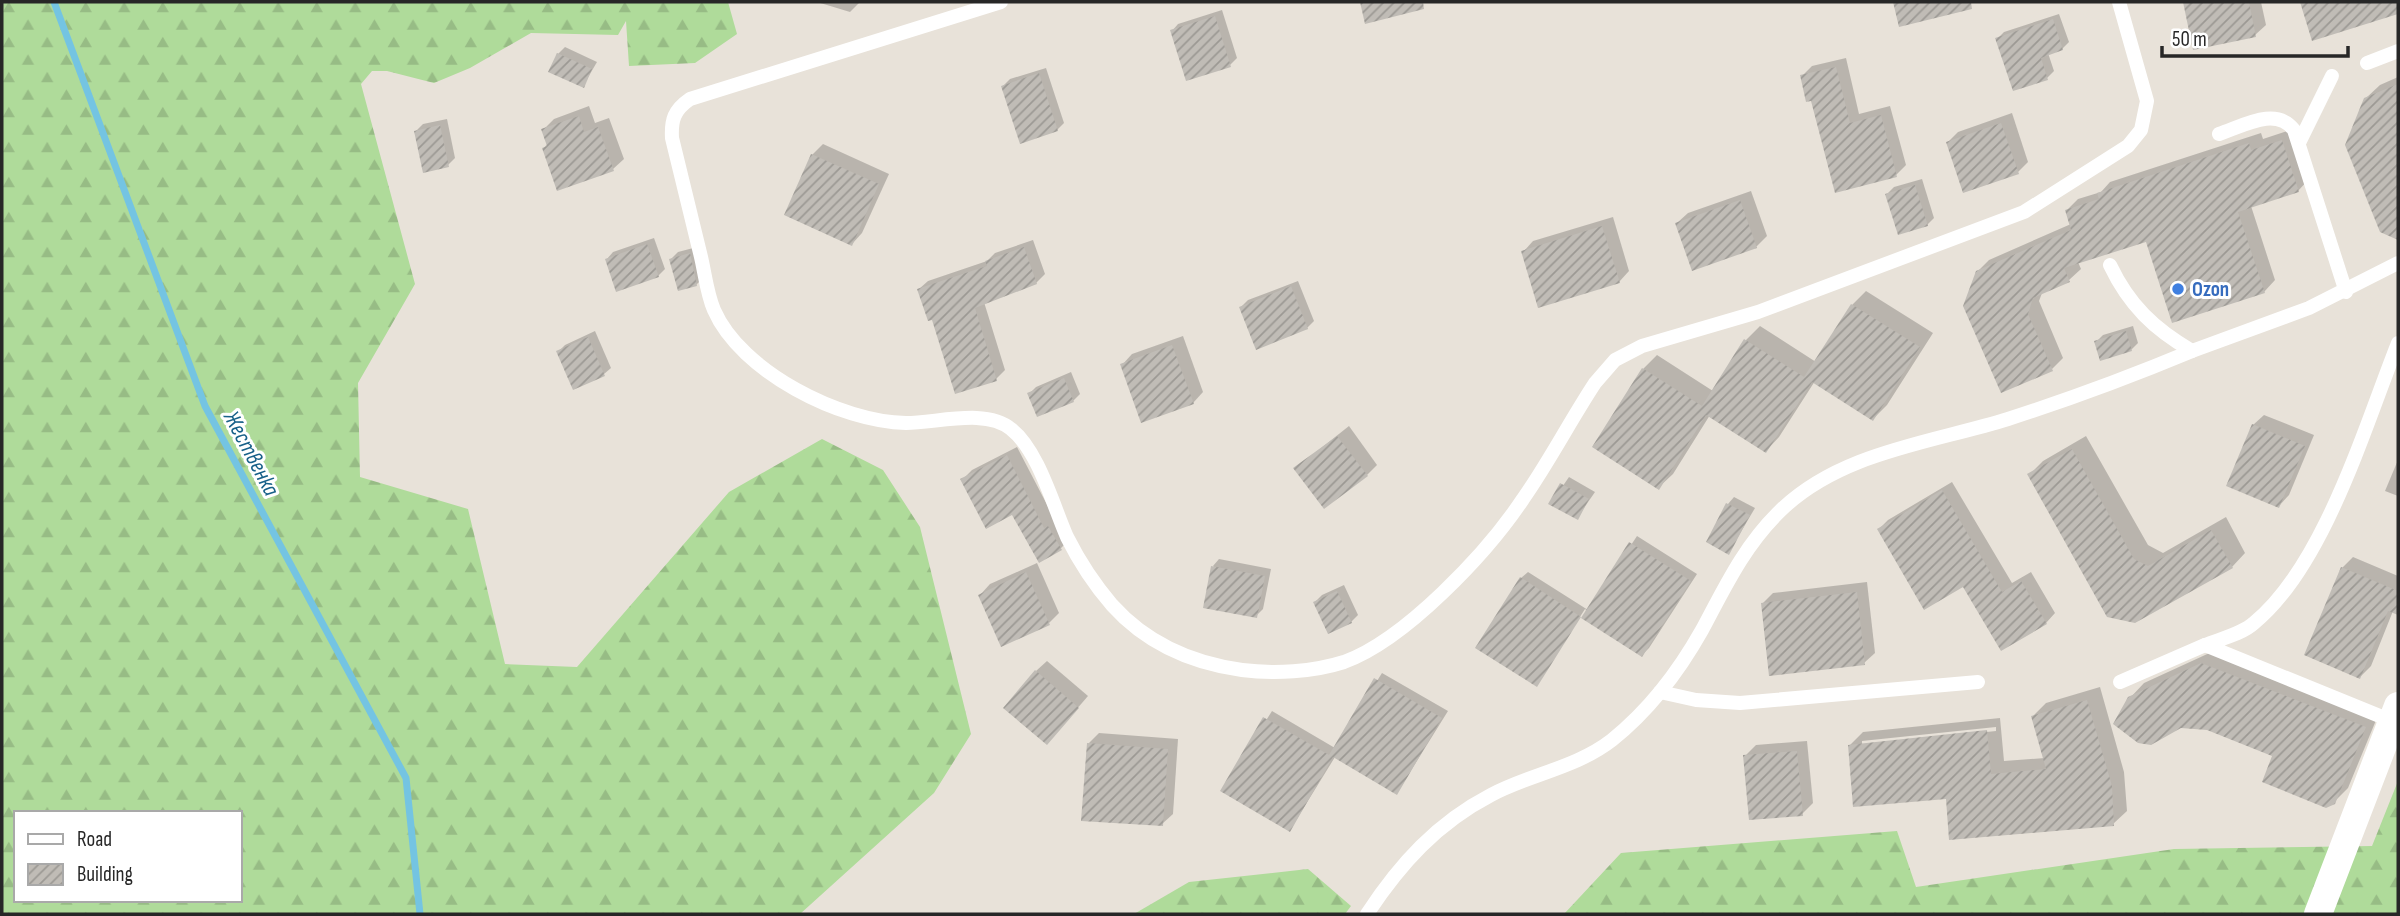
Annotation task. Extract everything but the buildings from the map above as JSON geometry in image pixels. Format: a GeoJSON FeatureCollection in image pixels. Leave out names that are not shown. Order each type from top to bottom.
{"type":"FeatureCollection","features":[{"type":"Feature","properties":{"kind":"street"},"geometry":{"type":"LineString","coordinates":[[2318,914],[2395,713]]}},
{"type":"Feature","properties":{"kind":"lane"},"geometry":{"type":"LineString","coordinates":[[1001,2],[703,95],[681,105],[671,123],[672,138],[714,311],[754,359],[779,379],[829,407],[858,416],[902,423],[970,417],[992,419],[1009,426],[1029,451],[1081,562],[1112,605],[1132,625],[1163,646],[1191,659],[1217,666],[1275,671],[1342,663],[1370,650],[1439,594],[1509,520],[1595,383],[1610,365],[1626,353],[1758,312],[2024,212],[2128,146],[2141,130],[2147,101],[2119,2]]}},
{"type":"Feature","properties":{"kind":"lane"},"geometry":{"type":"LineString","coordinates":[[2367,63],[2398,51]]}},
{"type":"Feature","properties":{"kind":"lane"},"geometry":{"type":"LineString","coordinates":[[2298,143],[2332,76]]}},
{"type":"Feature","properties":{"kind":"lane"},"geometry":{"type":"LineString","coordinates":[[2219,134],[2269,117],[2280,118],[2294,130],[2346,292]]}},
{"type":"Feature","properties":{"kind":"lane"},"geometry":{"type":"LineString","coordinates":[[1367,914],[1392,877],[1440,827],[1492,794],[1588,755],[1626,728],[1660,692],[1701,631],[1738,560],[1756,536],[1800,494],[1836,472],[1878,455],[2021,415],[2271,324],[2346,292],[2398,263]]}},
{"type":"Feature","properties":{"kind":"lane"},"geometry":{"type":"LineString","coordinates":[[2110,265],[2131,303],[2147,320],[2192,351]]}},
{"type":"Feature","properties":{"kind":"lane"},"geometry":{"type":"LineString","coordinates":[[2120,682],[2253,625],[2296,576],[2327,520],[2398,343]]}},
{"type":"Feature","properties":{"kind":"lane"},"geometry":{"type":"LineString","coordinates":[[2205,645],[2395,713]]}},
{"type":"Feature","properties":{"kind":"lane"},"geometry":{"type":"LineString","coordinates":[[1660,692],[1696,700],[1740,703],[1978,682]]}},
{"type":"Feature","properties":{"kind":"green space"},"geometry":{"type":"Polygon","coordinates":[[[2,2],[728,2],[737,34],[695,63],[629,66],[626,21],[618,35],[531,33],[470,68],[434,83],[387,71],[372,71],[361,84],[415,284],[358,383],[360,477],[468,509],[505,664],[577,667],[729,492],[822,439],[883,470],[920,527],[971,734],[934,793],[800,914],[2,914],[2,2]]]}},
{"type":"Feature","properties":{"kind":"green space"},"geometry":{"type":"Polygon","coordinates":[[[2398,781],[2398,914],[1564,914],[1621,853],[1897,831],[1916,887],[2174,849],[2372,846],[2398,781]]]}},
{"type":"Feature","properties":{"kind":"green space"},"geometry":{"type":"Polygon","coordinates":[[[1308,869],[1351,906],[1345,914],[1134,914],[1189,882],[1308,869]]]}},
{"type":"Feature","properties":{"kind":"waterway","name":"Жественка"},"geometry":{"type":"LineString","coordinates":[[54,2],[205,406],[406,778],[420,914]]}},
{"type":"Feature","properties":{"kind":"place","name":"Ozon"},"geometry":{"type":"Point","coordinates":[2178,289]}}]}
